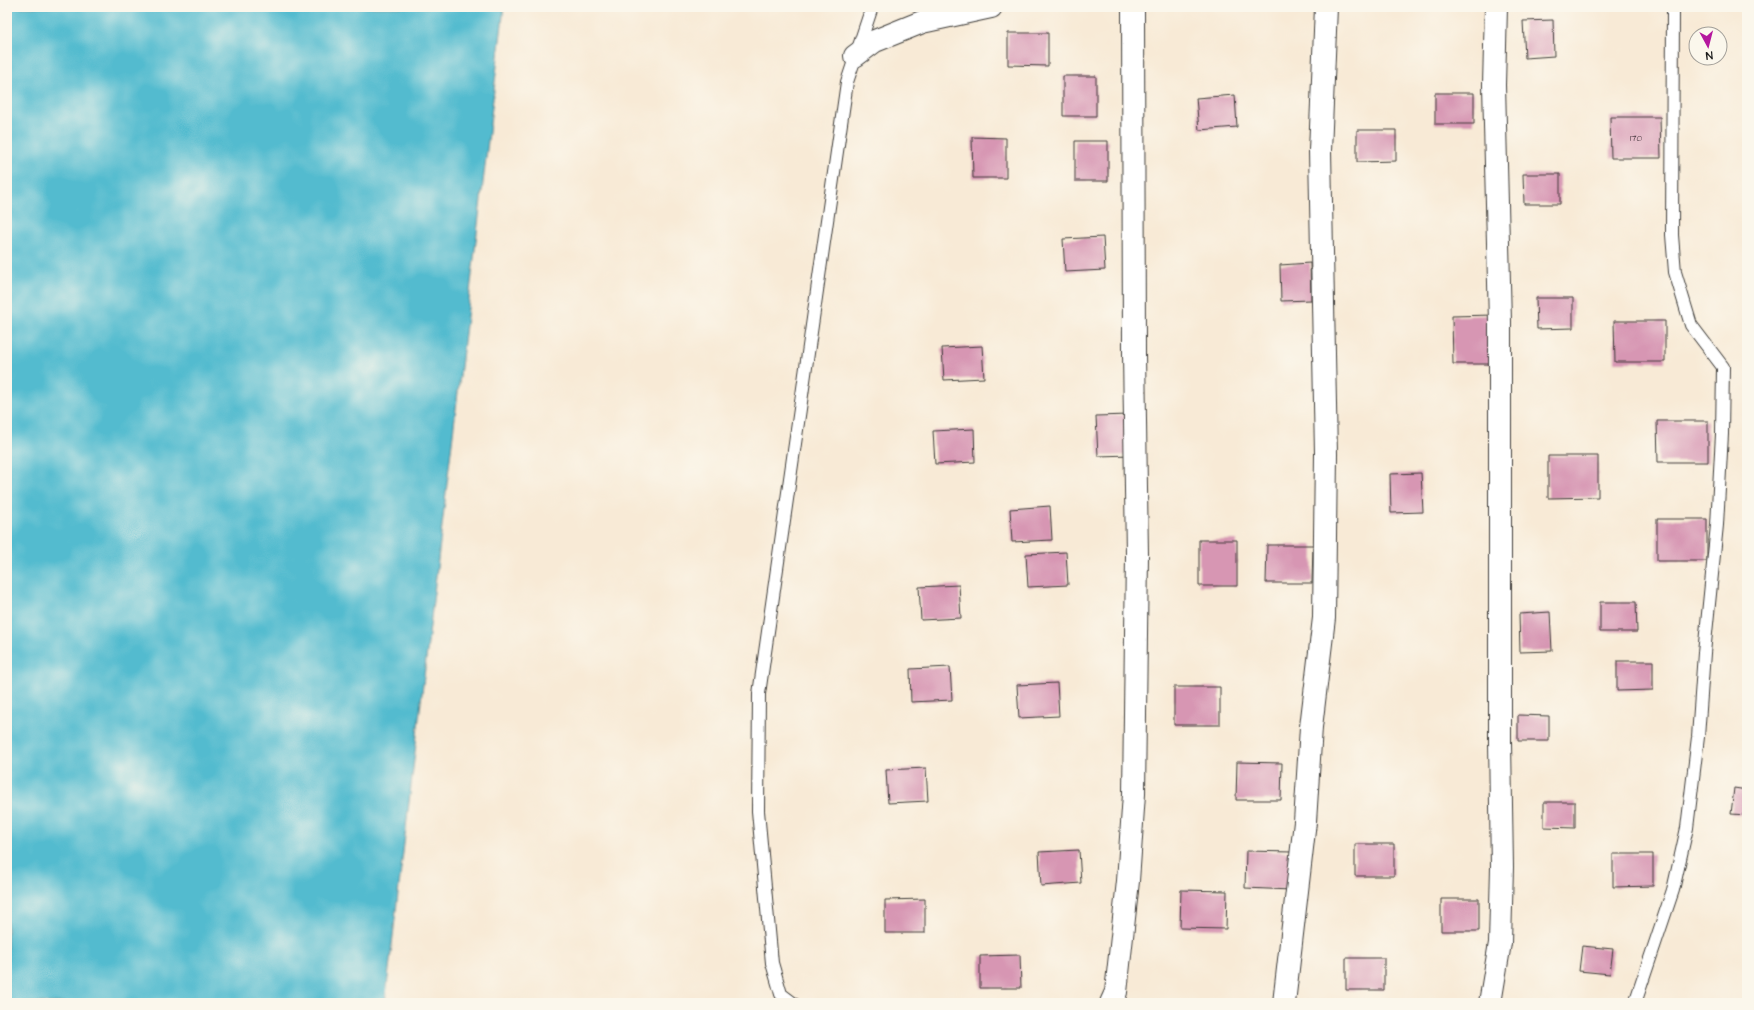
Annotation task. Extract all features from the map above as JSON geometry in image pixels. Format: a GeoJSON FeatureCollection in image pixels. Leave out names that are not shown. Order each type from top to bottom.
{"type":"FeatureCollection","features":[{"type":"Feature","properties":{"kind":"street"},"geometry":{"type":"LineString","coordinates":[[855,56],[875,41],[922,22],[991,7]]}},
{"type":"Feature","properties":{"kind":"street"},"geometry":{"type":"LineString","coordinates":[[1111,1003],[1116,992],[1128,881],[1134,794],[1137,555],[1132,7]]}},
{"type":"Feature","properties":{"kind":"street"},"geometry":{"type":"LineString","coordinates":[[1284,1003],[1305,822],[1311,727],[1324,618],[1326,454],[1320,151],[1326,7]]}},
{"type":"Feature","properties":{"kind":"street"},"geometry":{"type":"LineString","coordinates":[[1490,1003],[1500,943],[1502,867],[1500,734],[1500,322],[1494,85],[1496,7]]}},
{"type":"Feature","properties":{"kind":"lane"},"geometry":{"type":"LineString","coordinates":[[792,1003],[781,994],[772,963],[758,811],[759,694],[846,82],[872,7]]}},
{"type":"Feature","properties":{"kind":"lane"},"geometry":{"type":"LineString","coordinates":[[1636,1003],[1673,890],[1687,828],[1698,737],[1704,653],[1717,525],[1722,434],[1724,367],[1691,325],[1675,272],[1672,235],[1673,7]]}},
{"type":"Feature","properties":{"kind":"water"},"geometry":{"type":"Polygon","coordinates":[[[7,7],[504,7],[385,1003],[7,1003],[7,7]]]}},
{"type":"Feature","properties":{"kind":"building"},"geometry":{"type":"Polygon","coordinates":[[[1553,20],[1554,56],[1525,58],[1523,21],[1553,20]]]}},
{"type":"Feature","properties":{"kind":"building"},"geometry":{"type":"Polygon","coordinates":[[[1008,33],[1048,33],[1048,66],[1008,65],[1008,33]]]}},
{"type":"Feature","properties":{"kind":"building"},"geometry":{"type":"Polygon","coordinates":[[[1063,76],[1096,76],[1096,116],[1063,116],[1063,76]]]}},
{"type":"Feature","properties":{"kind":"building"},"geometry":{"type":"Polygon","coordinates":[[[1435,93],[1474,93],[1474,124],[1435,124],[1435,93]]]}},
{"type":"Feature","properties":{"kind":"building"},"geometry":{"type":"Polygon","coordinates":[[[1235,95],[1237,127],[1199,130],[1196,98],[1235,95]]]}},
{"type":"Feature","properties":{"kind":"building"},"geometry":{"type":"Polygon","coordinates":[[[1610,117],[1660,117],[1661,158],[1611,158],[1610,117]]]}},
{"type":"Feature","properties":{"kind":"building"},"geometry":{"type":"Polygon","coordinates":[[[1357,130],[1396,130],[1396,161],[1357,162],[1357,130]]]}},
{"type":"Feature","properties":{"kind":"building"},"geometry":{"type":"Polygon","coordinates":[[[972,137],[1006,138],[1006,178],[973,178],[972,137]]]}},
{"type":"Feature","properties":{"kind":"building"},"geometry":{"type":"Polygon","coordinates":[[[1075,141],[1108,141],[1108,181],[1075,181],[1075,141]]]}},
{"type":"Feature","properties":{"kind":"building"},"geometry":{"type":"Polygon","coordinates":[[[1523,174],[1560,174],[1560,204],[1524,204],[1523,174]]]}},
{"type":"Feature","properties":{"kind":"building"},"geometry":{"type":"Polygon","coordinates":[[[1103,237],[1105,270],[1065,272],[1063,239],[1103,237]]]}},
{"type":"Feature","properties":{"kind":"building"},"geometry":{"type":"Polygon","coordinates":[[[1310,263],[1311,300],[1281,301],[1280,265],[1310,263]]]}},
{"type":"Feature","properties":{"kind":"building"},"geometry":{"type":"Polygon","coordinates":[[[1536,298],[1573,298],[1573,328],[1537,329],[1536,298]]]}},
{"type":"Feature","properties":{"kind":"building"},"geometry":{"type":"Polygon","coordinates":[[[1493,315],[1493,364],[1453,364],[1452,316],[1493,315]]]}},
{"type":"Feature","properties":{"kind":"building"},"geometry":{"type":"Polygon","coordinates":[[[1614,321],[1665,321],[1665,362],[1615,362],[1614,321]]]}},
{"type":"Feature","properties":{"kind":"building"},"geometry":{"type":"Polygon","coordinates":[[[982,346],[984,378],[944,380],[942,348],[982,346]]]}},
{"type":"Feature","properties":{"kind":"building"},"geometry":{"type":"Polygon","coordinates":[[[1129,415],[1131,455],[1098,456],[1096,416],[1129,415]]]}},
{"type":"Feature","properties":{"kind":"building"},"geometry":{"type":"Polygon","coordinates":[[[1657,421],[1708,421],[1708,462],[1658,462],[1657,421]]]}},
{"type":"Feature","properties":{"kind":"building"},"geometry":{"type":"Polygon","coordinates":[[[974,429],[975,462],[935,464],[933,431],[974,429]]]}},
{"type":"Feature","properties":{"kind":"building"},"geometry":{"type":"Polygon","coordinates":[[[1548,456],[1598,456],[1598,497],[1548,498],[1548,456]]]}},
{"type":"Feature","properties":{"kind":"building"},"geometry":{"type":"Polygon","coordinates":[[[1421,473],[1423,512],[1391,513],[1390,474],[1421,473]]]}},
{"type":"Feature","properties":{"kind":"building"},"geometry":{"type":"Polygon","coordinates":[[[1050,506],[1052,540],[1012,542],[1010,509],[1050,506]]]}},
{"type":"Feature","properties":{"kind":"building"},"geometry":{"type":"Polygon","coordinates":[[[1657,519],[1707,519],[1707,561],[1657,561],[1657,519]]]}},
{"type":"Feature","properties":{"kind":"building"},"geometry":{"type":"Polygon","coordinates":[[[1199,540],[1237,540],[1237,586],[1199,586],[1199,540]]]}},
{"type":"Feature","properties":{"kind":"building"},"geometry":{"type":"Polygon","coordinates":[[[1267,545],[1313,545],[1312,583],[1266,583],[1267,545]]]}},
{"type":"Feature","properties":{"kind":"building"},"geometry":{"type":"Polygon","coordinates":[[[1066,552],[1068,585],[1028,587],[1026,554],[1066,552]]]}},
{"type":"Feature","properties":{"kind":"building"},"geometry":{"type":"Polygon","coordinates":[[[959,585],[961,618],[921,620],[919,587],[959,585]]]}},
{"type":"Feature","properties":{"kind":"building"},"geometry":{"type":"Polygon","coordinates":[[[1600,602],[1636,602],[1637,632],[1600,632],[1600,602]]]}},
{"type":"Feature","properties":{"kind":"building"},"geometry":{"type":"Polygon","coordinates":[[[1550,612],[1552,651],[1520,652],[1519,614],[1550,612]]]}},
{"type":"Feature","properties":{"kind":"building"},"geometry":{"type":"Polygon","coordinates":[[[1617,661],[1653,661],[1653,690],[1617,691],[1617,661]]]}},
{"type":"Feature","properties":{"kind":"building"},"geometry":{"type":"Polygon","coordinates":[[[950,667],[952,700],[911,702],[910,669],[950,667]]]}},
{"type":"Feature","properties":{"kind":"building"},"geometry":{"type":"Polygon","coordinates":[[[1057,683],[1059,716],[1019,718],[1017,685],[1057,683]]]}},
{"type":"Feature","properties":{"kind":"building"},"geometry":{"type":"Polygon","coordinates":[[[1174,687],[1220,687],[1220,725],[1174,725],[1174,687]]]}},
{"type":"Feature","properties":{"kind":"building"},"geometry":{"type":"Polygon","coordinates":[[[1518,715],[1549,716],[1549,741],[1518,741],[1518,715]]]}},
{"type":"Feature","properties":{"kind":"building"},"geometry":{"type":"Polygon","coordinates":[[[1237,762],[1282,763],[1281,800],[1236,800],[1237,762]]]}},
{"type":"Feature","properties":{"kind":"building"},"geometry":{"type":"Polygon","coordinates":[[[926,768],[928,801],[888,803],[886,770],[926,768]]]}},
{"type":"Feature","properties":{"kind":"building"},"geometry":{"type":"Polygon","coordinates":[[[1734,788],[1747,790],[1747,815],[1731,814],[1734,788]]]}},
{"type":"Feature","properties":{"kind":"building"},"geometry":{"type":"Polygon","coordinates":[[[1544,802],[1575,802],[1575,828],[1544,827],[1544,802]]]}},
{"type":"Feature","properties":{"kind":"building"},"geometry":{"type":"Polygon","coordinates":[[[1355,844],[1394,844],[1394,876],[1355,876],[1355,844]]]}},
{"type":"Feature","properties":{"kind":"building"},"geometry":{"type":"Polygon","coordinates":[[[1079,850],[1081,883],[1041,886],[1039,852],[1079,850]]]}},
{"type":"Feature","properties":{"kind":"building"},"geometry":{"type":"Polygon","coordinates":[[[1246,851],[1292,852],[1291,890],[1245,888],[1246,851]]]}},
{"type":"Feature","properties":{"kind":"building"},"geometry":{"type":"Polygon","coordinates":[[[1613,854],[1653,854],[1653,886],[1613,887],[1613,854]]]}},
{"type":"Feature","properties":{"kind":"building"},"geometry":{"type":"Polygon","coordinates":[[[1181,890],[1227,891],[1226,929],[1180,928],[1181,890]]]}},
{"type":"Feature","properties":{"kind":"building"},"geometry":{"type":"Polygon","coordinates":[[[925,899],[925,933],[885,933],[885,900],[925,899]]]}},
{"type":"Feature","properties":{"kind":"building"},"geometry":{"type":"Polygon","coordinates":[[[1441,899],[1479,899],[1479,931],[1441,931],[1441,899]]]}},
{"type":"Feature","properties":{"kind":"building"},"geometry":{"type":"Polygon","coordinates":[[[1582,946],[1613,949],[1610,974],[1579,971],[1582,946]]]}},
{"type":"Feature","properties":{"kind":"building"},"geometry":{"type":"Polygon","coordinates":[[[1020,955],[1021,988],[980,988],[980,956],[1020,955]]]}},
{"type":"Feature","properties":{"kind":"building"},"geometry":{"type":"Polygon","coordinates":[[[1346,958],[1384,958],[1384,990],[1346,990],[1346,958]]]}}]}
